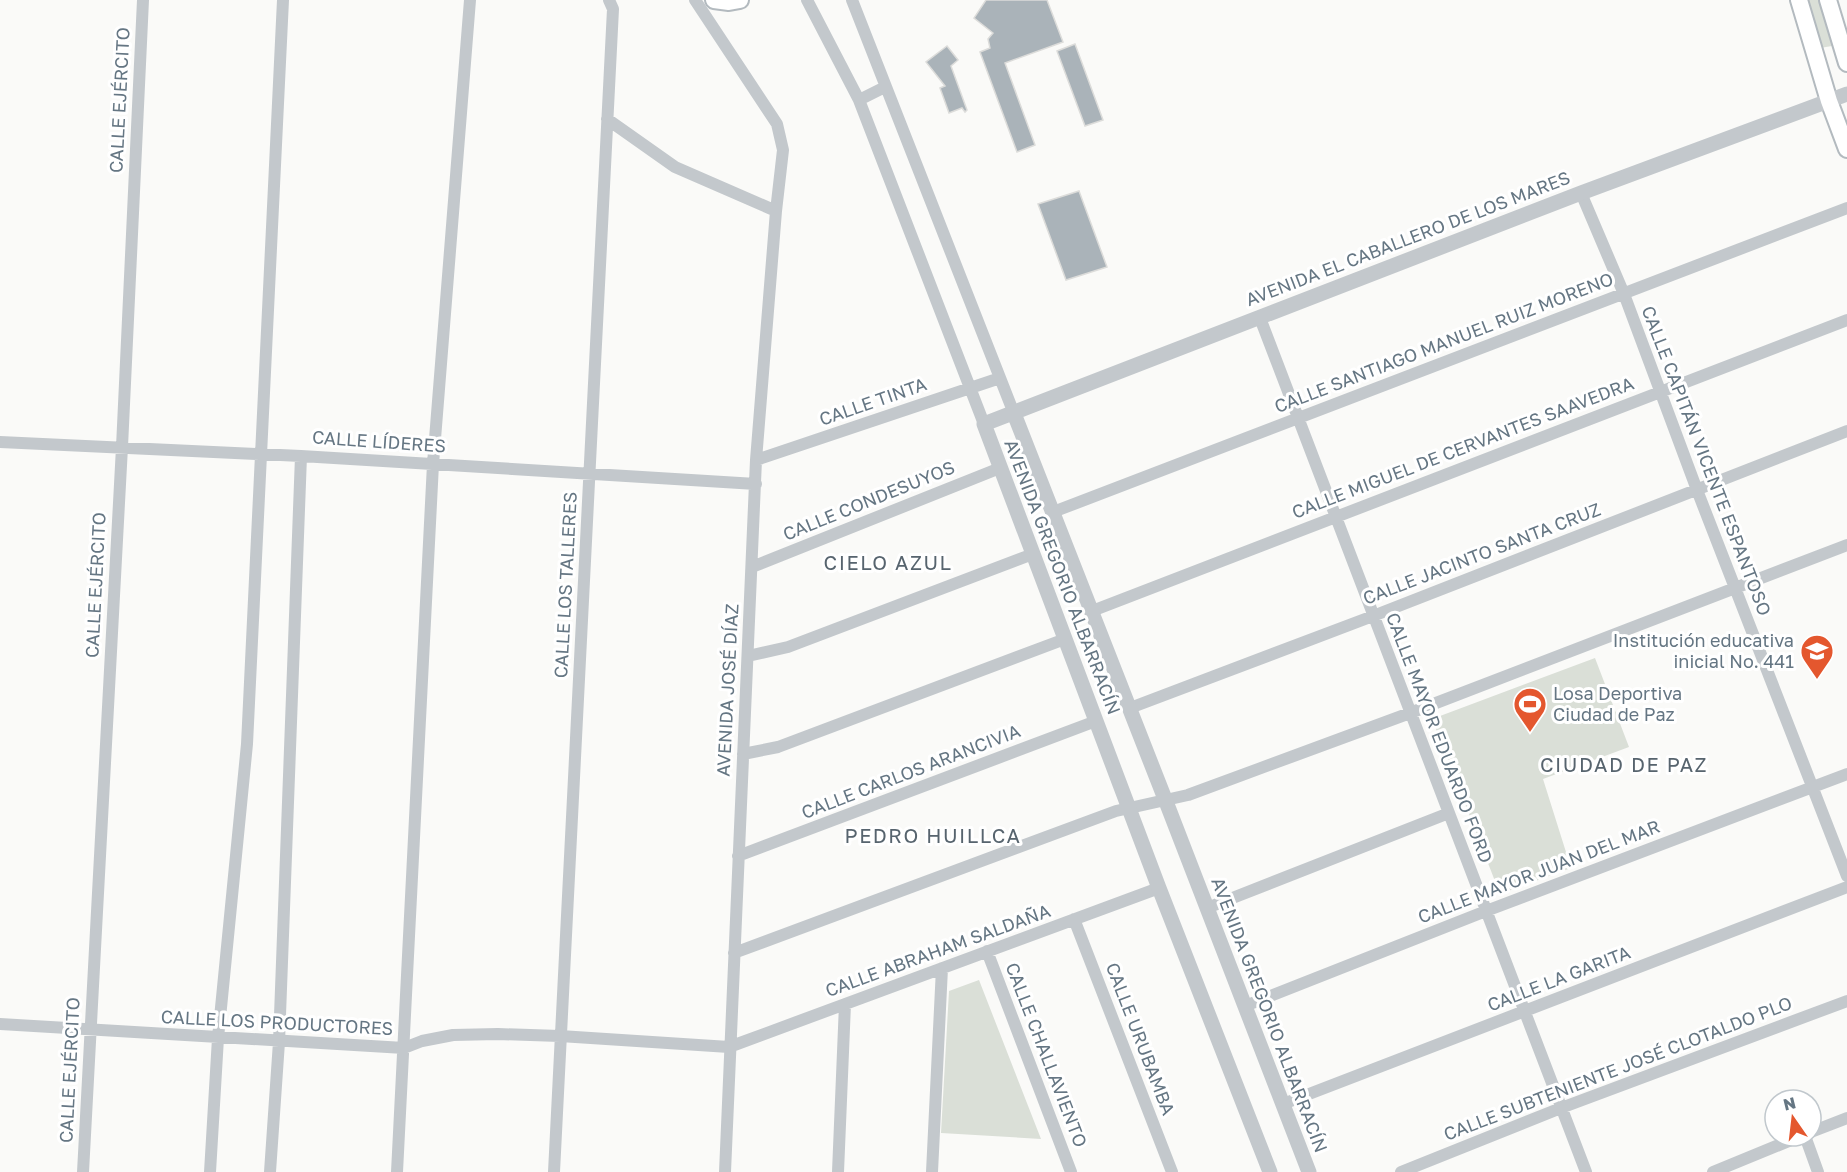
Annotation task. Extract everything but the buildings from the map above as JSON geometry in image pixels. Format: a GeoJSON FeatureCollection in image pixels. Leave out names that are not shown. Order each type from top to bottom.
{"type":"FeatureCollection","features":[{"type":"Feature","properties":{"kind":"main road"},"geometry":{"type":"LineString","coordinates":[[714,0],[729,2],[740,0]]}},
{"type":"Feature","properties":{"kind":"main road"},"geometry":{"type":"LineString","coordinates":[[1799,0],[1829,101],[1847,149]]}},
{"type":"Feature","properties":{"kind":"main road"},"geometry":{"type":"LineString","coordinates":[[1827,0],[1847,63]]}},
{"type":"Feature","properties":{"kind":"street","name":"CALLE EJÉRCITO"},"geometry":{"type":"LineString","coordinates":[[83,1172],[122,447],[143,0]]}},
{"type":"Feature","properties":{"kind":"street"},"geometry":{"type":"LineString","coordinates":[[210,1172],[218,1038],[247,744],[283,0]]}},
{"type":"Feature","properties":{"kind":"street"},"geometry":{"type":"LineString","coordinates":[[397,1172],[433,464],[470,0]]}},
{"type":"Feature","properties":{"kind":"street","name":"CALLE LOS TALLERES"},"geometry":{"type":"LineString","coordinates":[[554,1172],[613,9],[609,0]]}},
{"type":"Feature","properties":{"kind":"street","name":"AVENIDA JOSÉ DÍAZ"},"geometry":{"type":"LineString","coordinates":[[696,0],[777,124],[783,150],[756,460],[725,1172]]}},
{"type":"Feature","properties":{"kind":"street","name":"AVENIDA GREGORIO ALBARRACÍN"},"geometry":{"type":"LineString","coordinates":[[807,0],[859,100],[1159,888],[1270,1172]]}},
{"type":"Feature","properties":{"kind":"street","name":"AVENIDA GREGORIO ALBARRACÍN"},"geometry":{"type":"LineString","coordinates":[[852,0],[1309,1172]]}},
{"type":"Feature","properties":{"kind":"street"},"geometry":{"type":"LineString","coordinates":[[859,100],[885,87]]}},
{"type":"Feature","properties":{"kind":"street","name":"AVENIDA EL CABALLERO DE LOS MARES"},"geometry":{"type":"LineString","coordinates":[[984,424],[1581,193],[1847,94]]}},
{"type":"Feature","properties":{"kind":"street"},"geometry":{"type":"LineString","coordinates":[[607,118],[675,167],[776,211]]}},
{"type":"Feature","properties":{"kind":"street","name":"CALLE CAPITÁN VICENTE ESPANTOSO"},"geometry":{"type":"LineString","coordinates":[[1581,193],[1624,294],[1697,490],[1847,876]]}},
{"type":"Feature","properties":{"kind":"street","name":"CALLE SANTIAGO MANUEL RUIZ MORENO"},"geometry":{"type":"LineString","coordinates":[[1053,512],[1847,208]]}},
{"type":"Feature","properties":{"kind":"street","name":"CALLE MAYOR EDUARDO FORD"},"geometry":{"type":"LineString","coordinates":[[1260,318],[1586,1172]]}},
{"type":"Feature","properties":{"kind":"street","name":"CALLE MIGUEL DE CERVANTES SAAVEDRA"},"geometry":{"type":"LineString","coordinates":[[1092,611],[1847,320]]}},
{"type":"Feature","properties":{"kind":"street","name":"CALLE TINTA"},"geometry":{"type":"LineString","coordinates":[[756,460],[1000,378]]}},
{"type":"Feature","properties":{"kind":"street","name":"CALLE JACINTO SANTA CRUZ"},"geometry":{"type":"LineString","coordinates":[[1130,708],[1847,431]]}},
{"type":"Feature","properties":{"kind":"street","name":"CALLE LÍDERES"},"geometry":{"type":"LineString","coordinates":[[0,442],[301,456],[756,484]]}},
{"type":"Feature","properties":{"kind":"street"},"geometry":{"type":"LineString","coordinates":[[270,1172],[279,1042],[301,456]]}},
{"type":"Feature","properties":{"kind":"street","name":"CALLE CONDESUYOS"},"geometry":{"type":"LineString","coordinates":[[752,567],[1000,468]]}},
{"type":"Feature","properties":{"kind":"street"},"geometry":{"type":"LineString","coordinates":[[734,953],[1116,811],[1188,795],[1410,713],[1847,545]]}},
{"type":"Feature","properties":{"kind":"street"},"geometry":{"type":"LineString","coordinates":[[748,656],[788,647],[1033,554]]}},
{"type":"Feature","properties":{"kind":"street"},"geometry":{"type":"LineString","coordinates":[[743,754],[778,747],[1065,639]]}},
{"type":"Feature","properties":{"kind":"street","name":"CALLE CARLOS ARANCIVIA"},"geometry":{"type":"LineString","coordinates":[[738,856],[1096,721]]}},
{"type":"Feature","properties":{"kind":"street","name":"CALLE MAYOR JUAN DEL MAR"},"geometry":{"type":"LineString","coordinates":[[1245,1006],[1486,911],[1847,774]]}},
{"type":"Feature","properties":{"kind":"street"},"geometry":{"type":"LineString","coordinates":[[1207,908],[1449,813]]}},
{"type":"Feature","properties":{"kind":"street","name":"CALLE LA GARITA"},"geometry":{"type":"LineString","coordinates":[[1282,1104],[1847,887]]}},
{"type":"Feature","properties":{"kind":"street","name":"CALLE ABRAHAM SALDAÑA"},"geometry":{"type":"LineString","coordinates":[[729,1047],[1159,888]]}},
{"type":"Feature","properties":{"kind":"street","name":"CALLE URUBAMBA"},"geometry":{"type":"LineString","coordinates":[[1074,919],[1172,1172]]}},
{"type":"Feature","properties":{"kind":"street","name":"CALLE CHALLAVIENTO"},"geometry":{"type":"LineString","coordinates":[[987,951],[1071,1172]]}},
{"type":"Feature","properties":{"kind":"street"},"geometry":{"type":"LineString","coordinates":[[932,1172],[942,968]]}},
{"type":"Feature","properties":{"kind":"street","name":"CALLE SUBTENIENTE JOSÉ CLOTALDO PLO"},"geometry":{"type":"LineString","coordinates":[[1401,1172],[1561,1108],[1847,1001]]}},
{"type":"Feature","properties":{"kind":"street"},"geometry":{"type":"LineString","coordinates":[[838,1172],[845,1004]]}},
{"type":"Feature","properties":{"kind":"street","name":"CALLE LOS PRODUCTORES"},"geometry":{"type":"LineString","coordinates":[[0,1024],[404,1048],[453,1035],[560,1036],[729,1047]]}},
{"type":"Feature","properties":{"kind":"street"},"geometry":{"type":"LineString","coordinates":[[1823,1127],[1847,1118]]}},
{"type":"Feature","properties":{"kind":"street"},"geometry":{"type":"LineString","coordinates":[[1713,1172],[1773,1148]]}},
{"type":"Feature","properties":{"kind":"street"},"geometry":{"type":"LineString","coordinates":[[1808,1148],[1818,1172]]}},
{"type":"Feature","properties":{"kind":"shaded area"},"geometry":{"type":"Polygon","coordinates":[[[1806,0],[1819,0],[1832,46],[1820,48],[1806,0]]]}},
{"type":"Feature","properties":{"kind":"shaded area","name":"Losa Deportiva Ciudad de Paz"},"geometry":{"type":"Polygon","coordinates":[[[1595,658],[1629,747],[1543,779],[1571,868],[1500,894],[1432,719],[1595,658]]]}},
{"type":"Feature","properties":{"kind":"shaded area"},"geometry":{"type":"Polygon","coordinates":[[[979,980],[1041,1139],[941,1133],[949,991],[979,980]]]}},
{"type":"Feature","properties":{"kind":"place","name":"Institución educativa inicial No. 441"},"geometry":{"type":"Point","coordinates":[1817,680]}},
{"type":"Feature","properties":{"kind":"place","name":"Losa Deportiva Ciudad de Paz"},"geometry":{"type":"Point","coordinates":[1530,733]}},
{"type":"Feature","properties":{"kind":"district","name":"CIELO AZUL"},"geometry":{"type":"Point","coordinates":[888,563]}},
{"type":"Feature","properties":{"kind":"district","name":"CIUDAD DE PAZ"},"geometry":{"type":"Point","coordinates":[1624,765]}},
{"type":"Feature","properties":{"kind":"district","name":"PEDRO HUILLCA"},"geometry":{"type":"Point","coordinates":[933,836]}}]}
